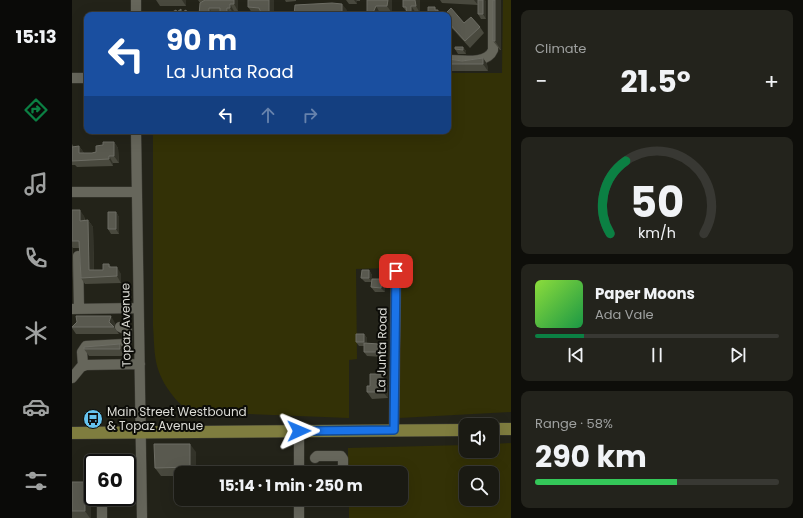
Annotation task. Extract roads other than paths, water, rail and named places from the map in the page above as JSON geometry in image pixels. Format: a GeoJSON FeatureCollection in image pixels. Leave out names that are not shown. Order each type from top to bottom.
{"type":"FeatureCollection","features":[{"type":"Feature","properties":{"kind":"main road"},"geometry":{"type":"LineString","coordinates":[[499,429],[511,429]]}},
{"type":"Feature","properties":{"kind":"main road"},"geometry":{"type":"LineString","coordinates":[[72,433],[459,430]]}},
{"type":"Feature","properties":{"kind":"street"},"geometry":{"type":"LineString","coordinates":[[136,0],[136,12]]}},
{"type":"Feature","properties":{"kind":"street"},"geometry":{"type":"LineString","coordinates":[[451,60],[487,59],[491,56],[493,50],[493,0]]}},
{"type":"Feature","properties":{"kind":"street"},"geometry":{"type":"LineString","coordinates":[[72,78],[84,78]]}},
{"type":"Feature","properties":{"kind":"street","name":"Topaz Avenue"},"geometry":{"type":"LineString","coordinates":[[136,134],[142,518]]}},
{"type":"Feature","properties":{"kind":"street"},"geometry":{"type":"LineString","coordinates":[[72,192],[136,192]]}},
{"type":"Feature","properties":{"kind":"street"},"geometry":{"type":"LineString","coordinates":[[78,256],[76,309],[138,308]]}},
{"type":"Feature","properties":{"kind":"street","name":"La Junta Road"},"geometry":{"type":"LineString","coordinates":[[394,430],[396,271]]}},
{"type":"Feature","properties":{"kind":"street"},"geometry":{"type":"LineString","coordinates":[[72,378],[83,365],[82,352],[86,346],[125,344],[128,341],[127,330],[120,327]]}},
{"type":"Feature","properties":{"kind":"street"},"geometry":{"type":"LineString","coordinates":[[83,365],[140,364]]}},
{"type":"Feature","properties":{"kind":"street"},"geometry":{"type":"LineString","coordinates":[[299,431],[299,466]]}},
{"type":"Feature","properties":{"kind":"street"},"geometry":{"type":"LineString","coordinates":[[315,458],[317,456],[341,456],[342,466]]}},
{"type":"Feature","properties":{"kind":"street"},"geometry":{"type":"LineString","coordinates":[[102,506],[102,518]]}},
{"type":"Feature","properties":{"kind":"street"},"geometry":{"type":"LineString","coordinates":[[299,506],[300,518]]}},
{"type":"Feature","properties":{"kind":"place","name":"Main Street Westbound & Topaz Avenue"},"geometry":{"type":"Point","coordinates":[93,419]}}]}
